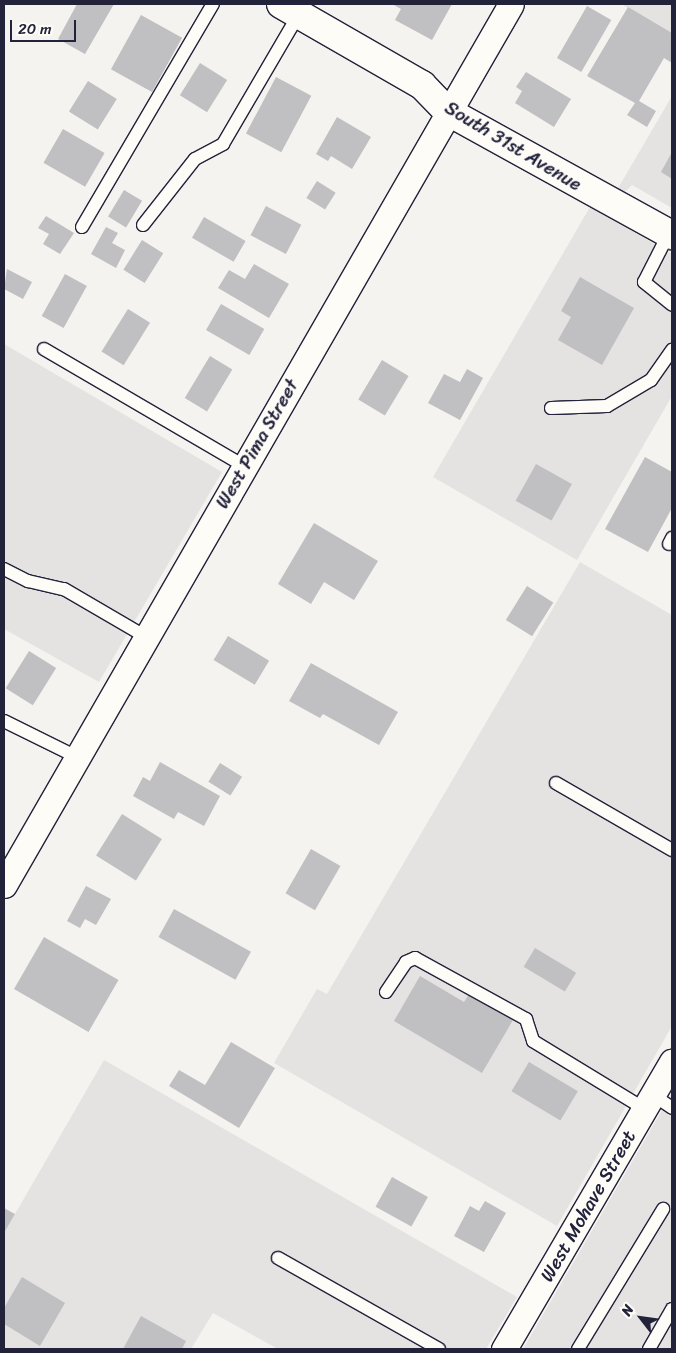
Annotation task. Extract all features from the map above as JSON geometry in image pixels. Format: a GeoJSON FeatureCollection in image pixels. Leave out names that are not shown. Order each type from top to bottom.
{"type":"FeatureCollection","features":[{"type":"Feature","properties":{"kind":"street","name":"West Pima Street"},"geometry":{"type":"LineString","coordinates":[[4,885],[510,4]]}},
{"type":"Feature","properties":{"kind":"street","name":"South 31st Avenue"},"geometry":{"type":"LineString","coordinates":[[290,9],[422,85],[447,111],[671,234]]}},
{"type":"Feature","properties":{"kind":"street","name":"West Mohave Street"},"geometry":{"type":"LineString","coordinates":[[508,1348],[657,1104],[672,1062]]}},
{"type":"Feature","properties":{"kind":"lane"},"geometry":{"type":"LineString","coordinates":[[82,227],[213,4]]}},
{"type":"Feature","properties":{"kind":"lane"},"geometry":{"type":"LineString","coordinates":[[143,225],[195,159],[223,144],[290,9]]}},
{"type":"Feature","properties":{"kind":"lane"},"geometry":{"type":"LineString","coordinates":[[671,234],[644,282],[672,306]]}},
{"type":"Feature","properties":{"kind":"lane"},"geometry":{"type":"LineString","coordinates":[[44,349],[244,466]]}},
{"type":"Feature","properties":{"kind":"lane"},"geometry":{"type":"LineString","coordinates":[[551,408],[608,406],[651,380],[672,350]]}},
{"type":"Feature","properties":{"kind":"lane"},"geometry":{"type":"LineString","coordinates":[[4,569],[28,581],[64,589],[146,637]]}},
{"type":"Feature","properties":{"kind":"lane"},"geometry":{"type":"LineString","coordinates":[[4,720],[77,757]]}},
{"type":"Feature","properties":{"kind":"lane"},"geometry":{"type":"LineString","coordinates":[[556,783],[672,850]]}},
{"type":"Feature","properties":{"kind":"lane"},"geometry":{"type":"LineString","coordinates":[[386,992],[406,962],[415,958],[526,1018],[533,1041],[657,1104]]}},
{"type":"Feature","properties":{"kind":"lane"},"geometry":{"type":"LineString","coordinates":[[578,1349],[664,1210]]}},
{"type":"Feature","properties":{"kind":"lane"},"geometry":{"type":"LineString","coordinates":[[278,1258],[439,1349]]}},
{"type":"Feature","properties":{"kind":"lane"},"geometry":{"type":"LineString","coordinates":[[649,1349],[672,1309]]}},
{"type":"Feature","properties":{"kind":"shaded area"},"geometry":{"type":"Polygon","coordinates":[[[621,4],[672,4],[672,33],[621,4]]]}},
{"type":"Feature","properties":{"kind":"shaded area"},"geometry":{"type":"Polygon","coordinates":[[[672,96],[672,208],[632,185],[621,196],[614,195],[672,96]]]}},
{"type":"Feature","properties":{"kind":"shaded area"},"geometry":{"type":"Polygon","coordinates":[[[590,207],[672,254],[672,396],[577,560],[433,477],[590,207]]]}},
{"type":"Feature","properties":{"kind":"shaded area"},"geometry":{"type":"Polygon","coordinates":[[[4,344],[222,472],[99,682],[4,629],[4,344]]]}},
{"type":"Feature","properties":{"kind":"shaded area"},"geometry":{"type":"Polygon","coordinates":[[[580,562],[672,615],[672,1026],[557,1226],[274,1063],[317,989],[327,994],[580,562]]]}},
{"type":"Feature","properties":{"kind":"shaded area"},"geometry":{"type":"Polygon","coordinates":[[[104,1060],[517,1297],[486,1349],[278,1349],[213,1313],[191,1349],[4,1349],[4,1233],[104,1060]]]}},
{"type":"Feature","properties":{"kind":"shaded area"},"geometry":{"type":"Polygon","coordinates":[[[672,1093],[672,1349],[523,1349],[672,1093]]]}},
{"type":"Feature","properties":{"kind":"building"},"geometry":{"type":"Polygon","coordinates":[[[77,4],[114,4],[85,54],[58,39],[77,4]]]}},
{"type":"Feature","properties":{"kind":"building"},"geometry":{"type":"Polygon","coordinates":[[[392,4],[452,4],[432,40],[395,20],[401,9],[392,4]]]}},
{"type":"Feature","properties":{"kind":"building"},"geometry":{"type":"Polygon","coordinates":[[[587,6],[611,20],[581,72],[557,58],[587,6]]]}},
{"type":"Feature","properties":{"kind":"building"},"geometry":{"type":"Polygon","coordinates":[[[628,7],[672,33],[672,63],[664,58],[639,101],[656,111],[647,127],[627,115],[635,103],[587,76],[628,7]]]}},
{"type":"Feature","properties":{"kind":"building"},"geometry":{"type":"Polygon","coordinates":[[[141,15],[182,38],[152,92],[111,69],[141,15]]]}},
{"type":"Feature","properties":{"kind":"building"},"geometry":{"type":"Polygon","coordinates":[[[200,63],[227,80],[207,112],[180,95],[200,63]]]}},
{"type":"Feature","properties":{"kind":"building"},"geometry":{"type":"Polygon","coordinates":[[[526,72],[571,99],[554,127],[515,103],[522,91],[516,87],[526,72]]]}},
{"type":"Feature","properties":{"kind":"building"},"geometry":{"type":"Polygon","coordinates":[[[276,77],[311,96],[281,152],[246,134],[276,77]]]}},
{"type":"Feature","properties":{"kind":"building"},"geometry":{"type":"Polygon","coordinates":[[[88,81],[117,99],[98,130],[69,112],[88,81]]]}},
{"type":"Feature","properties":{"kind":"building"},"geometry":{"type":"Polygon","coordinates":[[[337,117],[371,137],[352,169],[331,156],[328,161],[316,154],[337,117]]]}},
{"type":"Feature","properties":{"kind":"building"},"geometry":{"type":"Polygon","coordinates":[[[63,129],[105,153],[85,187],[44,163],[63,129]]]}},
{"type":"Feature","properties":{"kind":"building"},"geometry":{"type":"Polygon","coordinates":[[[672,152],[672,179],[661,172],[672,152]]]}},
{"type":"Feature","properties":{"kind":"building"},"geometry":{"type":"Polygon","coordinates":[[[317,181],[336,193],[325,210],[306,198],[317,181]]]}},
{"type":"Feature","properties":{"kind":"building"},"geometry":{"type":"Polygon","coordinates":[[[124,190],[142,201],[126,227],[108,217],[124,190]]]}},
{"type":"Feature","properties":{"kind":"building"},"geometry":{"type":"Polygon","coordinates":[[[266,206],[301,225],[286,254],[251,235],[266,206]]]}},
{"type":"Feature","properties":{"kind":"building"},"geometry":{"type":"Polygon","coordinates":[[[46,216],[74,233],[60,254],[43,244],[49,234],[38,228],[46,216]]]}},
{"type":"Feature","properties":{"kind":"building"},"geometry":{"type":"Polygon","coordinates":[[[204,217],[246,241],[234,262],[192,238],[204,217]]]}},
{"type":"Feature","properties":{"kind":"building"},"geometry":{"type":"Polygon","coordinates":[[[106,227],[118,233],[112,243],[125,250],[116,268],[91,254],[106,227]]]}},
{"type":"Feature","properties":{"kind":"building"},"geometry":{"type":"Polygon","coordinates":[[[142,240],[163,253],[145,283],[123,270],[142,240]]]}},
{"type":"Feature","properties":{"kind":"building"},"geometry":{"type":"Polygon","coordinates":[[[254,264],[289,284],[269,318],[218,288],[229,270],[245,279],[254,264]]]}},
{"type":"Feature","properties":{"kind":"building"},"geometry":{"type":"Polygon","coordinates":[[[7,269],[32,282],[23,299],[4,289],[7,269]]]}},
{"type":"Feature","properties":{"kind":"building"},"geometry":{"type":"Polygon","coordinates":[[[65,274],[87,286],[64,328],[42,316],[65,274]]]}},
{"type":"Feature","properties":{"kind":"building"},"geometry":{"type":"Polygon","coordinates":[[[580,277],[634,308],[602,365],[558,340],[571,317],[561,311],[580,277]]]}},
{"type":"Feature","properties":{"kind":"building"},"geometry":{"type":"Polygon","coordinates":[[[221,304],[264,329],[249,355],[206,330],[221,304]]]}},
{"type":"Feature","properties":{"kind":"building"},"geometry":{"type":"Polygon","coordinates":[[[128,309],[150,323],[124,365],[102,351],[128,309]]]}},
{"type":"Feature","properties":{"kind":"building"},"geometry":{"type":"Polygon","coordinates":[[[210,356],[232,369],[207,411],[185,398],[210,356]]]}},
{"type":"Feature","properties":{"kind":"building"},"geometry":{"type":"Polygon","coordinates":[[[382,360],[409,376],[385,415],[358,399],[382,360]]]}},
{"type":"Feature","properties":{"kind":"building"},"geometry":{"type":"Polygon","coordinates":[[[467,369],[483,378],[460,420],[428,403],[444,374],[460,382],[467,369]]]}},
{"type":"Feature","properties":{"kind":"building"},"geometry":{"type":"Polygon","coordinates":[[[645,457],[672,472],[672,508],[648,552],[605,529],[645,457]]]}},
{"type":"Feature","properties":{"kind":"building"},"geometry":{"type":"Polygon","coordinates":[[[536,464],[572,484],[551,521],[516,501],[536,464]]]}},
{"type":"Feature","properties":{"kind":"building"},"geometry":{"type":"Polygon","coordinates":[[[314,523],[378,561],[354,600],[324,582],[311,604],[278,584],[314,523]]]}},
{"type":"Feature","properties":{"kind":"building"},"geometry":{"type":"Polygon","coordinates":[[[527,586],[553,602],[532,636],[506,620],[527,586]]]}},
{"type":"Feature","properties":{"kind":"building"},"geometry":{"type":"Polygon","coordinates":[[[228,636],[269,661],[255,685],[214,660],[228,636]]]}},
{"type":"Feature","properties":{"kind":"building"},"geometry":{"type":"Polygon","coordinates":[[[29,651],[56,668],[33,705],[6,688],[29,651]]]}},
{"type":"Feature","properties":{"kind":"building"},"geometry":{"type":"Polygon","coordinates":[[[311,663],[398,712],[379,745],[323,714],[320,718],[289,701],[311,663]]]}},
{"type":"Feature","properties":{"kind":"building"},"geometry":{"type":"Polygon","coordinates":[[[160,762],[220,796],[204,826],[178,812],[174,819],[133,796],[143,777],[150,781],[160,762]]]}},
{"type":"Feature","properties":{"kind":"building"},"geometry":{"type":"Polygon","coordinates":[[[220,763],[242,777],[230,795],[208,782],[220,763]]]}},
{"type":"Feature","properties":{"kind":"building"},"geometry":{"type":"Polygon","coordinates":[[[122,814],[162,839],[136,880],[96,856],[122,814]]]}},
{"type":"Feature","properties":{"kind":"building"},"geometry":{"type":"Polygon","coordinates":[[[311,849],[340,866],[315,910],[286,893],[311,849]]]}},
{"type":"Feature","properties":{"kind":"building"},"geometry":{"type":"Polygon","coordinates":[[[86,886],[111,899],[96,925],[85,919],[80,928],[67,921],[86,886]]]}},
{"type":"Feature","properties":{"kind":"building"},"geometry":{"type":"Polygon","coordinates":[[[174,909],[251,952],[235,980],[158,937],[174,909]]]}},
{"type":"Feature","properties":{"kind":"building"},"geometry":{"type":"Polygon","coordinates":[[[44,937],[118,980],[88,1032],[14,989],[44,937]]]}},
{"type":"Feature","properties":{"kind":"building"},"geometry":{"type":"Polygon","coordinates":[[[535,948],[576,973],[565,992],[524,967],[535,948]]]}},
{"type":"Feature","properties":{"kind":"building"},"geometry":{"type":"Polygon","coordinates":[[[420,976],[464,1002],[469,994],[513,1020],[482,1073],[394,1021],[420,976]]]}},
{"type":"Feature","properties":{"kind":"building"},"geometry":{"type":"Polygon","coordinates":[[[231,1042],[275,1068],[239,1128],[169,1086],[179,1070],[205,1085],[231,1042]]]}},
{"type":"Feature","properties":{"kind":"building"},"geometry":{"type":"Polygon","coordinates":[[[529,1062],[578,1091],[560,1121],[511,1091],[529,1062]]]}},
{"type":"Feature","properties":{"kind":"building"},"geometry":{"type":"Polygon","coordinates":[[[392,1177],[428,1197],[411,1227],[376,1207],[392,1177]]]}},
{"type":"Feature","properties":{"kind":"building"},"geometry":{"type":"Polygon","coordinates":[[[485,1201],[506,1213],[484,1252],[454,1236],[470,1206],[479,1211],[485,1201]]]}},
{"type":"Feature","properties":{"kind":"building"},"geometry":{"type":"Polygon","coordinates":[[[4,1208],[15,1214],[4,1233],[4,1208]]]}},
{"type":"Feature","properties":{"kind":"building"},"geometry":{"type":"Polygon","coordinates":[[[22,1277],[65,1303],[40,1346],[4,1324],[4,1308],[22,1277]]]}},
{"type":"Feature","properties":{"kind":"building"},"geometry":{"type":"Polygon","coordinates":[[[141,1316],[186,1341],[182,1349],[123,1349],[141,1316]]]}}]}
